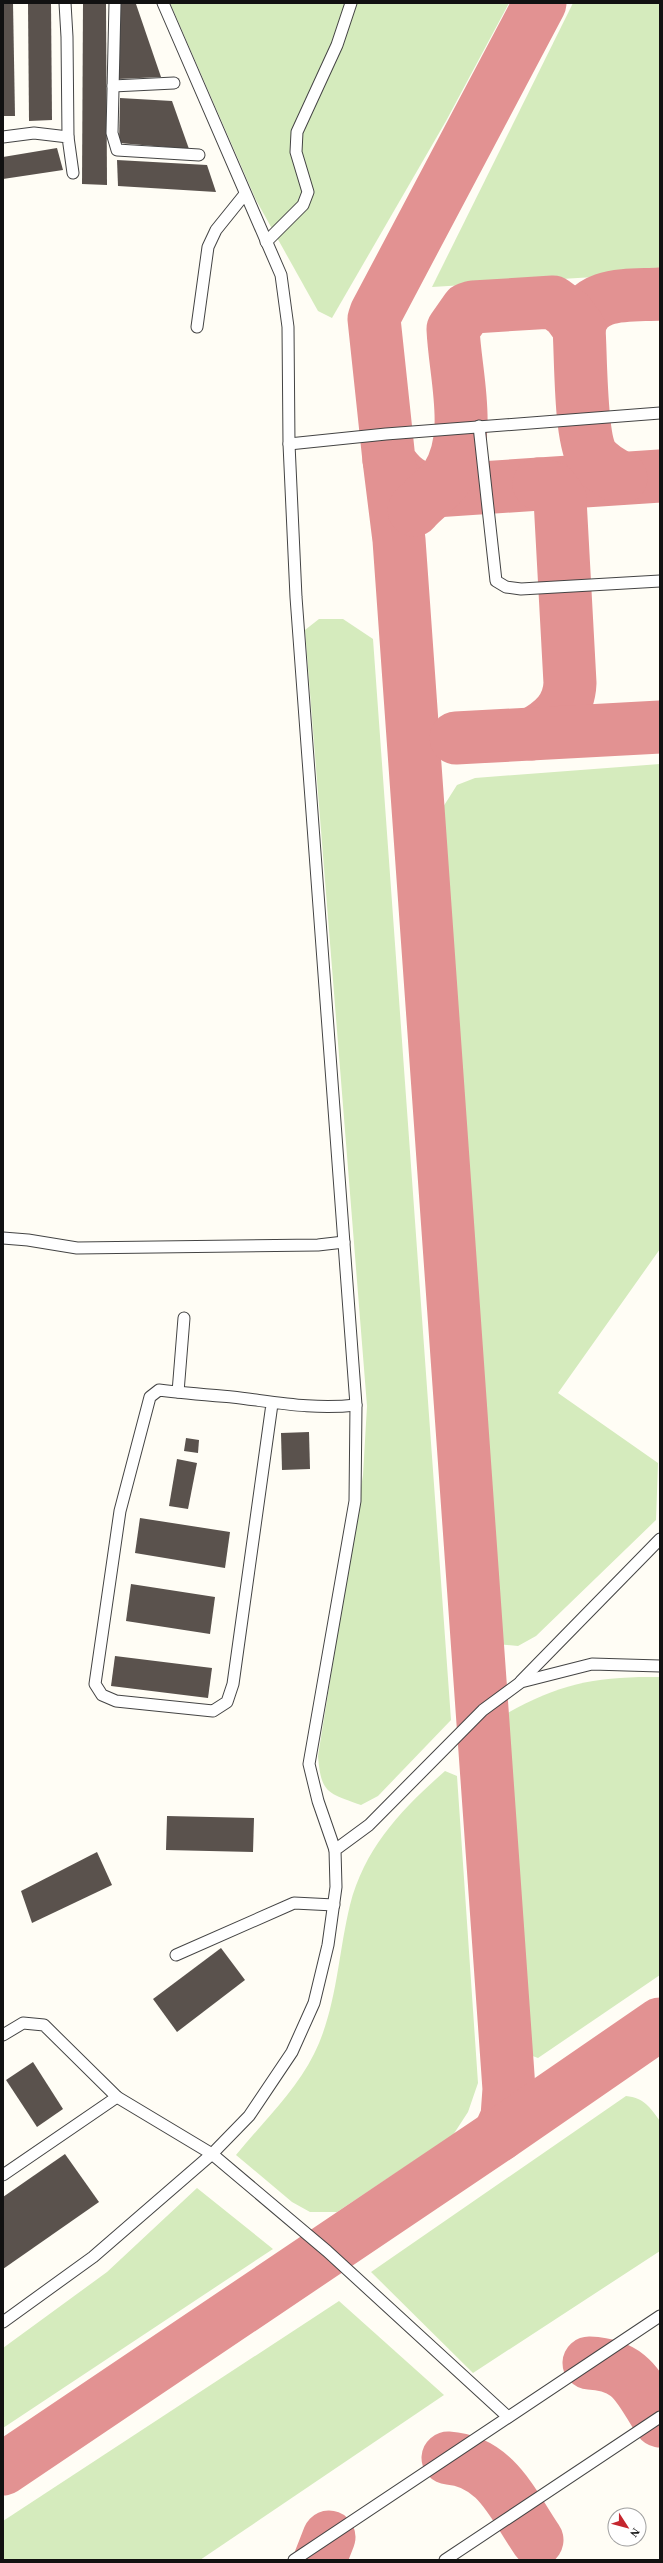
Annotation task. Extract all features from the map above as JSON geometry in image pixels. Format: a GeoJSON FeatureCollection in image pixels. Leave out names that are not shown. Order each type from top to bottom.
{"type":"FeatureCollection","features":[{"type":"Feature","properties":{"kind":"lane"},"geometry":{"type":"LineString","coordinates":[[65,3],[67,37],[68,137],[73,173]]}},
{"type":"Feature","properties":{"kind":"lane"},"geometry":{"type":"LineString","coordinates":[[115,3],[112,133],[117,150],[199,155]]}},
{"type":"Feature","properties":{"kind":"lane"},"geometry":{"type":"LineString","coordinates":[[3,2322],[93,2257],[212,2154],[249,2116],[292,2052],[314,2003],[328,1945],[336,1887],[335,1850],[318,1801],[310,1764],[355,1501],[356,1405],[296,597],[289,444],[288,327],[281,275],[164,3]]}},
{"type":"Feature","properties":{"kind":"lane"},"geometry":{"type":"LineString","coordinates":[[266,242],[303,205],[308,192],[296,152],[297,132],[337,45],[351,3]]}},
{"type":"Feature","properties":{"kind":"lane"},"geometry":{"type":"LineString","coordinates":[[113,86],[174,83]]}},
{"type":"Feature","properties":{"kind":"lane"},"geometry":{"type":"LineString","coordinates":[[3,137],[34,133],[68,137]]}},
{"type":"Feature","properties":{"kind":"lane"},"geometry":{"type":"LineString","coordinates":[[197,327],[208,247],[216,230],[245,194]]}},
{"type":"Feature","properties":{"kind":"lane"},"geometry":{"type":"LineString","coordinates":[[289,444],[479,426],[660,413]]}},
{"type":"Feature","properties":{"kind":"lane"},"geometry":{"type":"LineString","coordinates":[[479,426],[496,581],[506,587],[521,589],[660,581]]}},
{"type":"Feature","properties":{"kind":"lane"},"geometry":{"type":"LineString","coordinates":[[3,1238],[28,1240],[77,1248],[318,1245],[344,1242]]}},
{"type":"Feature","properties":{"kind":"lane"},"geometry":{"type":"LineString","coordinates":[[178,1392],[184,1318]]}},
{"type":"Feature","properties":{"kind":"lane"},"geometry":{"type":"LineString","coordinates":[[272,1404],[234,1684],[227,1702],[213,1711],[116,1701],[102,1695],[95,1684],[120,1511],[150,1397],[159,1390],[272,1404],[330,1408],[356,1405]]}},
{"type":"Feature","properties":{"kind":"lane"},"geometry":{"type":"LineString","coordinates":[[335,1850],[369,1825],[483,1710],[521,1682],[660,1539]]}},
{"type":"Feature","properties":{"kind":"lane"},"geometry":{"type":"LineString","coordinates":[[521,1682],[592,1664],[660,1666]]}},
{"type":"Feature","properties":{"kind":"lane"},"geometry":{"type":"LineString","coordinates":[[176,1955],[294,1903],[334,1905]]}},
{"type":"Feature","properties":{"kind":"lane"},"geometry":{"type":"LineString","coordinates":[[3,2035],[23,2023],[44,2024],[117,2098],[212,2154],[327,2251],[508,2417]]}},
{"type":"Feature","properties":{"kind":"lane"},"geometry":{"type":"LineString","coordinates":[[3,2175],[117,2098]]}},
{"type":"Feature","properties":{"kind":"lane"},"geometry":{"type":"LineString","coordinates":[[294,2560],[660,2316]]}},
{"type":"Feature","properties":{"kind":"lane"},"geometry":{"type":"LineString","coordinates":[[445,2560],[660,2417]]}},
{"type":"Feature","properties":{"kind":"green space"},"geometry":{"type":"Polygon","coordinates":[[[170,3],[509,3],[446,121],[332,318],[318,311],[256,200],[170,3]]]}},
{"type":"Feature","properties":{"kind":"green space"},"geometry":{"type":"Polygon","coordinates":[[[573,3],[660,3],[660,273],[432,287],[573,3]]]}},
{"type":"Feature","properties":{"kind":"green space"},"geometry":{"type":"Polygon","coordinates":[[[319,619],[343,619],[373,639],[451,1720],[378,1796],[361,1805],[341,1798],[328,1790],[321,1778],[318,1756],[363,1475],[367,1406],[305,630],[319,619]]]}},
{"type":"Feature","properties":{"kind":"green space"},"geometry":{"type":"Polygon","coordinates":[[[660,764],[660,1249],[558,1393],[658,1463],[656,1520],[536,1636],[518,1646],[496,1644],[438,815],[457,785],[475,778],[660,764]]]}},
{"type":"Feature","properties":{"kind":"green space"},"geometry":{"type":"Polygon","coordinates":[[[660,1677],[660,1975],[538,2058],[527,2054],[499,1718],[539,1697],[576,1684],[615,1678],[660,1677]]]}},
{"type":"Feature","properties":{"kind":"green space"},"geometry":{"type":"Polygon","coordinates":[[[445,1771],[457,1776],[478,2083],[468,2112],[453,2135],[337,2212],[310,2212],[292,2202],[236,2155],[278,2107],[306,2068],[314,2054],[328,2018],[350,1905],[365,1865],[387,1830],[414,1800],[445,1771]]]}},
{"type":"Feature","properties":{"kind":"green space"},"geometry":{"type":"Polygon","coordinates":[[[626,2096],[642,2101],[653,2111],[660,2121],[660,2251],[473,2373],[371,2272],[626,2096]]]}},
{"type":"Feature","properties":{"kind":"green space"},"geometry":{"type":"Polygon","coordinates":[[[197,2188],[273,2249],[3,2428],[3,2348],[107,2272],[197,2188]]]}},
{"type":"Feature","properties":{"kind":"green space"},"geometry":{"type":"Polygon","coordinates":[[[339,2301],[444,2395],[200,2560],[3,2560],[3,2521],[339,2301]]]}},
{"type":"Feature","properties":{"kind":"building"},"geometry":{"type":"Polygon","coordinates":[[[3,3],[13,3],[15,116],[3,116],[3,3]]]}},
{"type":"Feature","properties":{"kind":"building"},"geometry":{"type":"Polygon","coordinates":[[[28,3],[51,3],[52,120],[29,121],[28,3]]]}},
{"type":"Feature","properties":{"kind":"building"},"geometry":{"type":"Polygon","coordinates":[[[83,3],[106,3],[107,185],[82,184],[83,3]]]}},
{"type":"Feature","properties":{"kind":"building"},"geometry":{"type":"Polygon","coordinates":[[[121,3],[136,4],[161,77],[118,79],[121,3]]]}},
{"type":"Feature","properties":{"kind":"building"},"geometry":{"type":"Polygon","coordinates":[[[120,98],[172,101],[189,149],[119,143],[120,98]]]}},
{"type":"Feature","properties":{"kind":"building"},"geometry":{"type":"Polygon","coordinates":[[[57,148],[63,170],[3,179],[3,157],[57,148]]]}},
{"type":"Feature","properties":{"kind":"building"},"geometry":{"type":"Polygon","coordinates":[[[117,160],[207,165],[216,192],[118,186],[117,160]]]}},
{"type":"Feature","properties":{"kind":"building"},"geometry":{"type":"Polygon","coordinates":[[[309,1432],[310,1469],[282,1470],[281,1433],[309,1432]]]}},
{"type":"Feature","properties":{"kind":"building"},"geometry":{"type":"Polygon","coordinates":[[[186,1438],[199,1440],[198,1453],[184,1451],[186,1438]]]}},
{"type":"Feature","properties":{"kind":"building"},"geometry":{"type":"Polygon","coordinates":[[[177,1459],[197,1463],[188,1509],[169,1506],[177,1459]]]}},
{"type":"Feature","properties":{"kind":"building"},"geometry":{"type":"Polygon","coordinates":[[[140,1518],[230,1532],[225,1568],[135,1553],[140,1518]]]}},
{"type":"Feature","properties":{"kind":"building"},"geometry":{"type":"Polygon","coordinates":[[[131,1584],[215,1597],[210,1634],[126,1621],[131,1584]]]}},
{"type":"Feature","properties":{"kind":"building"},"geometry":{"type":"Polygon","coordinates":[[[115,1656],[212,1668],[208,1698],[111,1686],[115,1656]]]}},
{"type":"Feature","properties":{"kind":"building"},"geometry":{"type":"Polygon","coordinates":[[[167,1816],[254,1818],[253,1852],[166,1850],[167,1816]]]}},
{"type":"Feature","properties":{"kind":"building"},"geometry":{"type":"Polygon","coordinates":[[[97,1852],[112,1885],[32,1923],[21,1891],[97,1852]]]}},
{"type":"Feature","properties":{"kind":"building"},"geometry":{"type":"Polygon","coordinates":[[[221,1948],[245,1980],[177,2032],[153,1999],[221,1948]]]}},
{"type":"Feature","properties":{"kind":"building"},"geometry":{"type":"Polygon","coordinates":[[[33,2062],[63,2109],[37,2127],[6,2080],[33,2062]]]}},
{"type":"Feature","properties":{"kind":"building"},"geometry":{"type":"Polygon","coordinates":[[[65,2154],[99,2202],[3,2269],[3,2197],[65,2154]]]}},
{"type":"Feature","properties":{"kind":"taxiway"},"geometry":{"type":"LineString","coordinates":[[540,3],[374,319],[389,460],[398,472],[413,485],[426,490],[434,491],[660,476]]}},
{"type":"Feature","properties":{"kind":"taxiway"},"geometry":{"type":"LineString","coordinates":[[579,328],[584,316],[591,307],[600,301],[623,296],[660,294]]}},
{"type":"Feature","properties":{"kind":"taxiway"},"geometry":{"type":"LineString","coordinates":[[414,510],[435,491],[446,478],[454,461],[459,444],[461,405],[453,329],[467,309],[473,307],[553,302],[568,313],[579,328],[583,413],[588,445],[592,456],[598,463],[621,478]]}},
{"type":"Feature","properties":{"kind":"taxiway"},"geometry":{"type":"LineString","coordinates":[[389,460],[399,540],[509,2089],[507,2117],[499,2135]]}},
{"type":"Feature","properties":{"kind":"taxiway"},"geometry":{"type":"LineString","coordinates":[[532,734],[547,724],[559,713],[567,700],[570,683],[560,499],[552,488],[539,484]]}},
{"type":"Feature","properties":{"kind":"taxiway"},"geometry":{"type":"LineString","coordinates":[[456,738],[660,727]]}},
{"type":"Feature","properties":{"kind":"taxiway"},"geometry":{"type":"LineString","coordinates":[[3,2469],[499,2135],[660,2024]]}},
{"type":"Feature","properties":{"kind":"taxiway"},"geometry":{"type":"LineString","coordinates":[[589,2363],[616,2368],[633,2380],[660,2421]]}},
{"type":"Feature","properties":{"kind":"taxiway"},"geometry":{"type":"LineString","coordinates":[[448,2458],[465,2461],[479,2467],[491,2476],[511,2499],[537,2540]]}},
{"type":"Feature","properties":{"kind":"taxiway"},"geometry":{"type":"LineString","coordinates":[[320,2560],[329,2537]]}}]}
